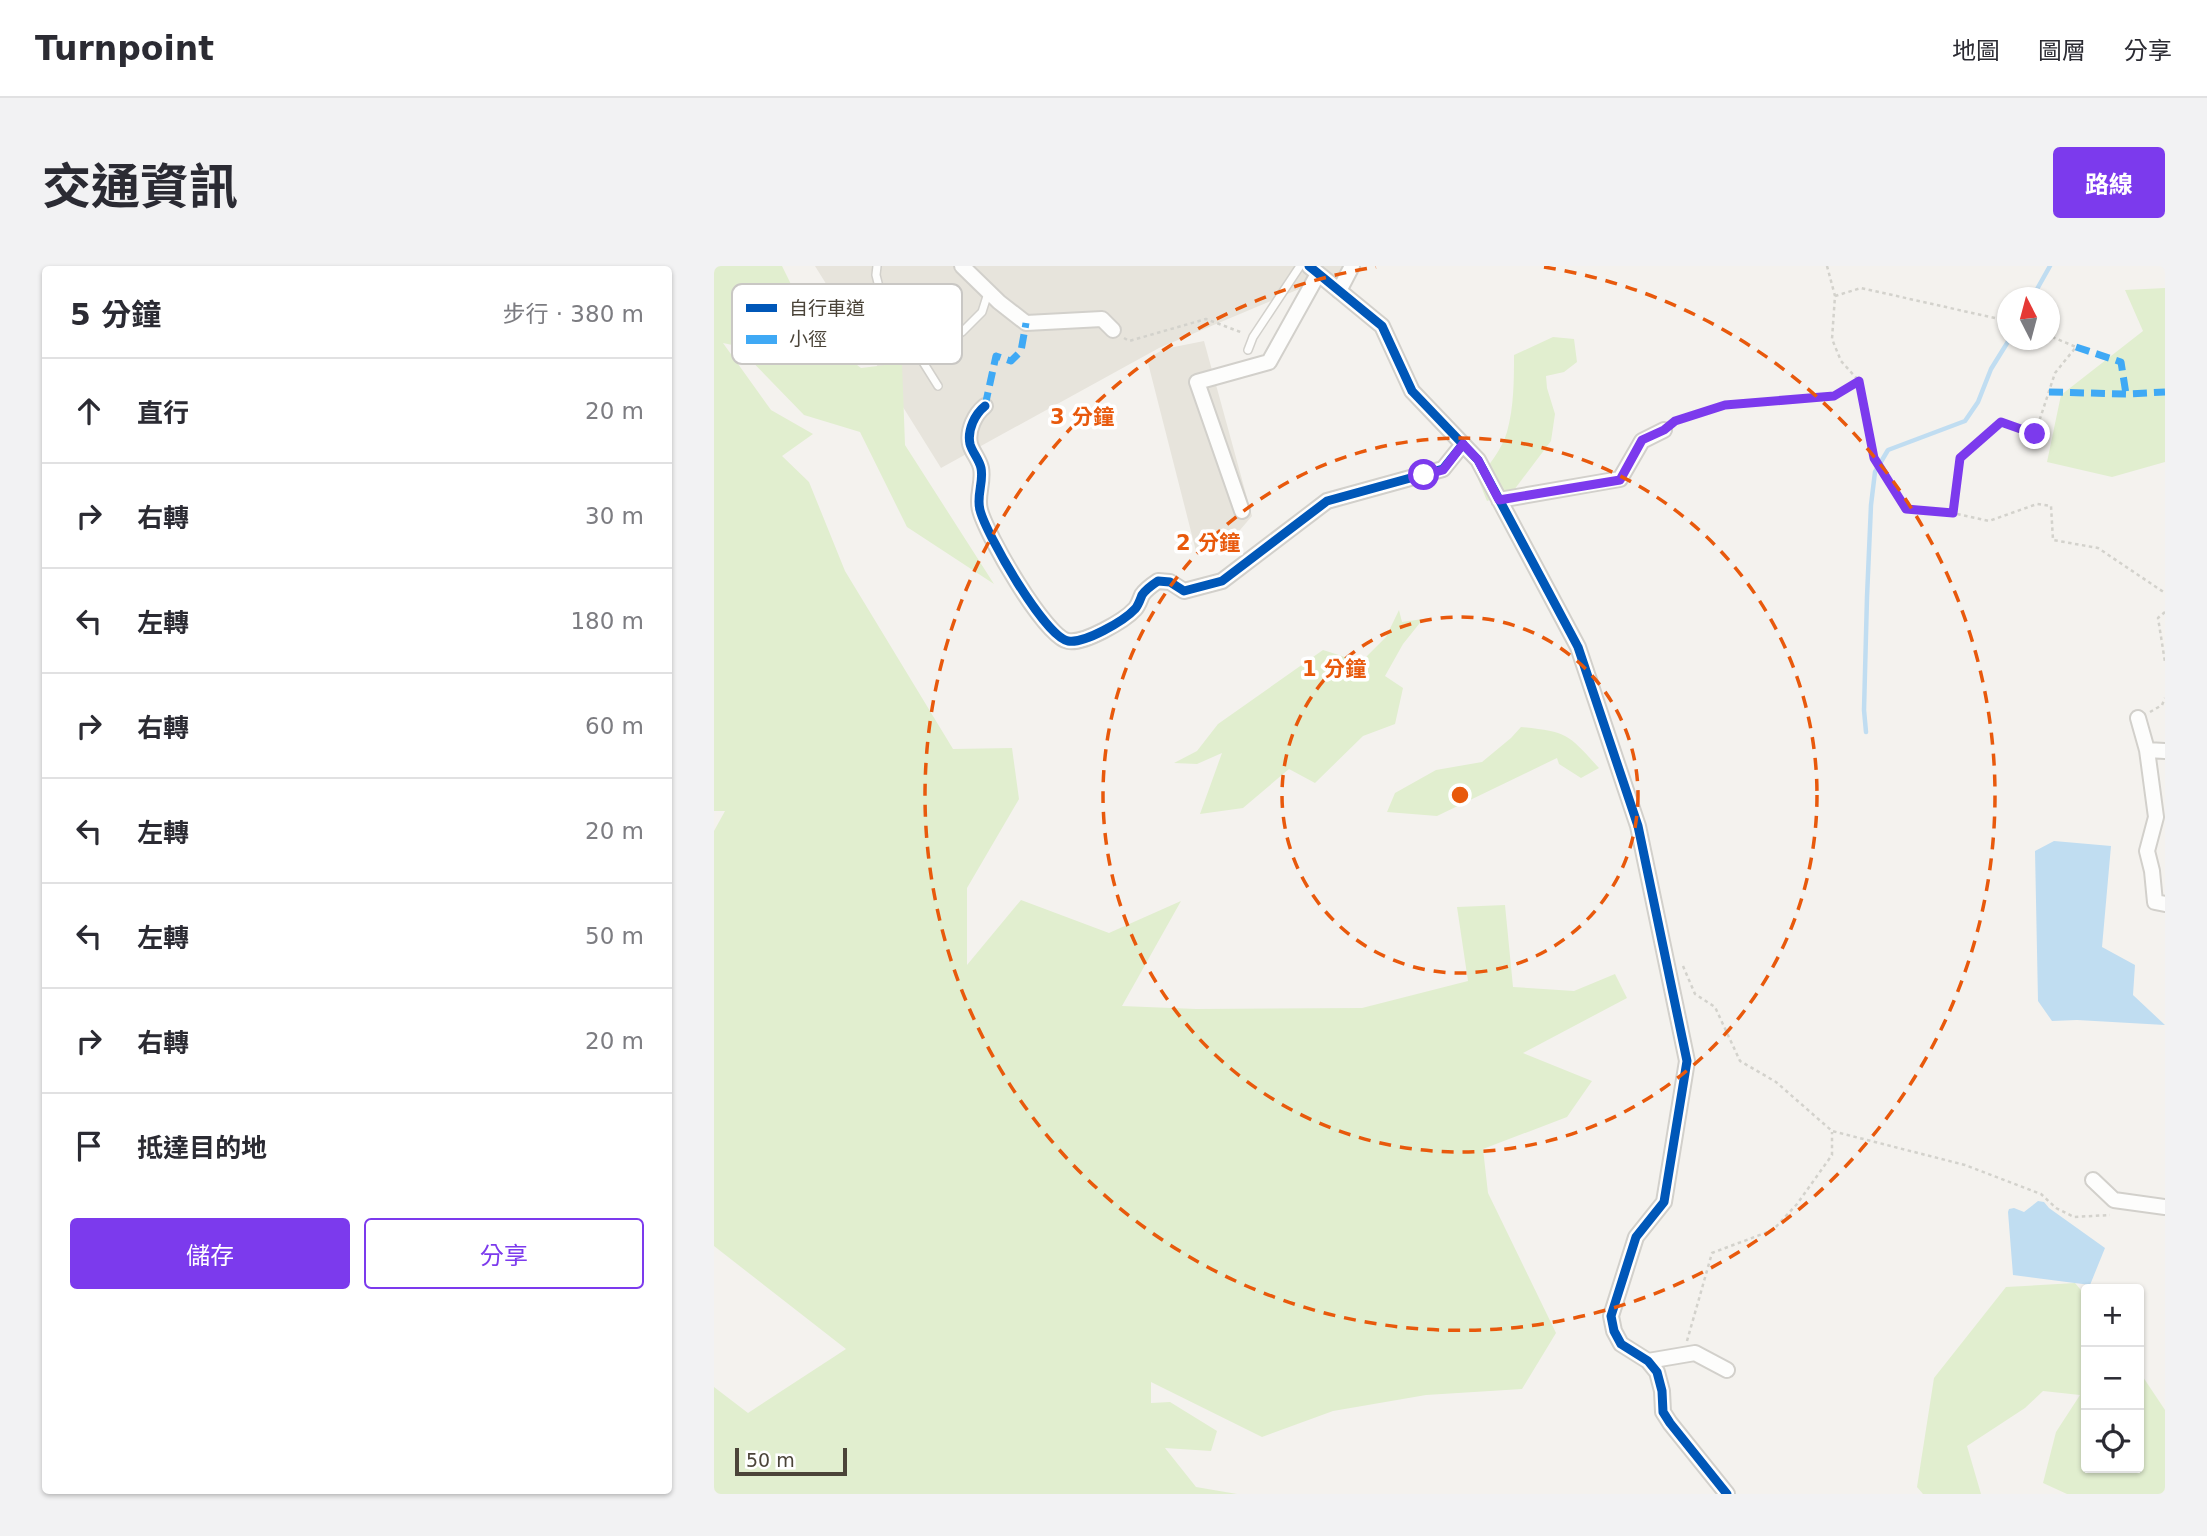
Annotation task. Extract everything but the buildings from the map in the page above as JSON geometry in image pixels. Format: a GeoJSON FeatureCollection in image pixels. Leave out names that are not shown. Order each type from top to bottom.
{"type":"FeatureCollection","features":[{"type":"Feature","properties":{"kind":"street"},"geometry":{"type":"LineString","coordinates":[[962,266],[999,302],[1026,323],[1102,319],[1112,330]]}},
{"type":"Feature","properties":{"kind":"street"},"geometry":{"type":"LineString","coordinates":[[1339,291],[1352,266]]}},
{"type":"Feature","properties":{"kind":"street"},"geometry":{"type":"LineString","coordinates":[[1242,511],[1197,382],[1269,362],[1314,270],[1382,326],[1412,391],[1478,460],[1578,647],[1638,826],[1688,1061],[1664,1202],[1636,1237],[1611,1316],[1621,1344],[1648,1361],[1657,1372],[1662,1391],[1663,1412],[1727,1494]]}},
{"type":"Feature","properties":{"kind":"street"},"geometry":{"type":"LineString","coordinates":[[985,406],[972,422],[970,443],[981,468],[980,511],[1017,586],[1056,635],[1068,641],[1086,639],[1136,609],[1144,592],[1158,581],[1170,582],[1184,591],[1222,580],[1327,500],[1443,470],[1463,444]]}},
{"type":"Feature","properties":{"kind":"street"},"geometry":{"type":"LineString","coordinates":[[1499,500],[1620,480],[1642,440],[1664,430]]}},
{"type":"Feature","properties":{"kind":"street"},"geometry":{"type":"LineString","coordinates":[[2137,718],[2147,750],[2156,817],[2147,851],[2155,902],[2165,904]]}},
{"type":"Feature","properties":{"kind":"street"},"geometry":{"type":"LineString","coordinates":[[2147,750],[2165,751]]}},
{"type":"Feature","properties":{"kind":"street"},"geometry":{"type":"LineString","coordinates":[[2093,1180],[2114,1200],[2165,1207]]}},
{"type":"Feature","properties":{"kind":"street"},"geometry":{"type":"LineString","coordinates":[[1648,1361],[1695,1353],[1727,1370]]}},
{"type":"Feature","properties":{"kind":"lane"},"geometry":{"type":"LineString","coordinates":[[877,266],[878,284]]}},
{"type":"Feature","properties":{"kind":"lane"},"geometry":{"type":"LineString","coordinates":[[1248,350],[1253,337],[1300,266]]}},
{"type":"Feature","properties":{"kind":"lane"},"geometry":{"type":"LineString","coordinates":[[962,332],[982,312],[988,291]]}},
{"type":"Feature","properties":{"kind":"lane"},"geometry":{"type":"LineString","coordinates":[[924,364],[938,386]]}},
{"type":"Feature","properties":{"kind":"path"},"geometry":{"type":"LineString","coordinates":[[1827,266],[1835,296],[1832,339],[1841,360],[1859,381],[1874,458],[1906,509],[1953,513],[1989,521],[2036,504],[2052,506],[2053,540],[2098,548],[2165,593]]}},
{"type":"Feature","properties":{"kind":"path"},"geometry":{"type":"LineString","coordinates":[[1835,296],[1860,288],[1997,319]]}},
{"type":"Feature","properties":{"kind":"path"},"geometry":{"type":"LineString","coordinates":[[1112,330],[1129,341],[1206,319],[1253,337]]}},
{"type":"Feature","properties":{"kind":"path"},"geometry":{"type":"LineString","coordinates":[[1953,513],[1960,458],[2001,422],[2035,434],[2055,373],[2076,347],[2060,340]]}},
{"type":"Feature","properties":{"kind":"path"},"geometry":{"type":"LineString","coordinates":[[1664,430],[1675,421],[1725,405],[1834,396],[1859,381]]}},
{"type":"Feature","properties":{"kind":"path"},"geometry":{"type":"LineString","coordinates":[[2165,612],[2158,618],[2165,662]]}},
{"type":"Feature","properties":{"kind":"path"},"geometry":{"type":"LineString","coordinates":[[2137,718],[2162,705],[2165,698]]}},
{"type":"Feature","properties":{"kind":"path"},"geometry":{"type":"LineString","coordinates":[[1665,955],[1682,965],[1695,994],[1715,1007],[1740,1061],[1776,1082],[1832,1131],[1965,1164],[2041,1194],[2056,1208],[2074,1217],[2112,1214]]}},
{"type":"Feature","properties":{"kind":"path"},"geometry":{"type":"LineString","coordinates":[[1683,1355],[1712,1253],[1773,1230],[1797,1204],[1832,1155],[1832,1131]]}},
{"type":"Feature","properties":{"kind":"shaded area"},"geometry":{"type":"Polygon","coordinates":[[[815,266],[1354,266],[1159,348],[941,468],[876,364],[962,364],[962,284],[826,284],[815,266]]]}},
{"type":"Feature","properties":{"kind":"shaded area"},"geometry":{"type":"Polygon","coordinates":[[[1204,341],[1252,516],[1228,544],[1197,555],[1148,363],[1152,356],[1164,349],[1204,341]]]}},
{"type":"Feature","properties":{"kind":"green space"},"geometry":{"type":"Polygon","coordinates":[[[714,266],[782,266],[791,284],[732,284],[732,345],[723,343],[732,356],[732,364],[738,364],[771,410],[813,434],[782,456],[809,482],[845,571],[953,749],[1012,748],[1019,799],[967,888],[967,965],[1021,900],[1109,933],[1181,901],[1122,1006],[1196,1009],[1362,1008],[1468,981],[1457,907],[1505,905],[1513,987],[1574,991],[1615,974],[1627,998],[1523,1053],[1592,1081],[1567,1117],[1483,1149],[1488,1193],[1556,1333],[1522,1389],[1426,1395],[1333,1411],[1262,1437],[1151,1382],[1151,1403],[1170,1402],[1217,1431],[1211,1451],[1165,1448],[1196,1487],[1237,1494],[714,1494],[714,1387],[748,1413],[846,1349],[714,1246],[714,831],[725,811],[714,811],[714,266]]]}},
{"type":"Feature","properties":{"kind":"green space"},"geometry":{"type":"Polygon","coordinates":[[[2165,288],[2165,462],[2112,477],[2047,462],[2061,395],[2143,331],[2125,290],[2165,288]]]}},
{"type":"Feature","properties":{"kind":"green space"},"geometry":{"type":"Polygon","coordinates":[[[1553,337],[1574,339],[1577,362],[1564,372],[1546,376],[1555,414],[1551,441],[1514,490],[1487,501],[1478,479],[1499,451],[1507,432],[1514,384],[1514,355],[1553,337]]]}},
{"type":"Feature","properties":{"kind":"green space"},"geometry":{"type":"Polygon","coordinates":[[[754,364],[856,364],[861,368],[902,364],[905,445],[994,584],[907,527],[860,432],[804,415],[754,364]]]}},
{"type":"Feature","properties":{"kind":"green space"},"geometry":{"type":"Polygon","coordinates":[[[1399,610],[1402,622],[1423,619],[1403,644],[1385,676],[1403,688],[1395,724],[1363,736],[1315,783],[1289,769],[1243,808],[1200,814],[1222,753],[1197,764],[1174,763],[1197,751],[1218,724],[1323,650],[1361,662],[1386,637],[1399,610]]]}},
{"type":"Feature","properties":{"kind":"green space"},"geometry":{"type":"Polygon","coordinates":[[[1521,727],[1558,733],[1566,737],[1599,768],[1581,778],[1559,764],[1557,758],[1437,816],[1387,812],[1395,793],[1436,770],[1482,762],[1521,727]]]}},
{"type":"Feature","properties":{"kind":"green space"},"geometry":{"type":"Polygon","coordinates":[[[2075,1283],[2081,1290],[2081,1473],[2144,1473],[2144,1378],[2165,1410],[2165,1494],[2067,1494],[2043,1483],[2056,1432],[2080,1395],[2043,1391],[2025,1408],[1967,1446],[1981,1494],[1923,1494],[1917,1487],[1934,1378],[2006,1287],[2075,1283]]]}},
{"type":"Feature","properties":{"kind":"water"},"geometry":{"type":"Polygon","coordinates":[[[2054,841],[2111,846],[2102,947],[2135,965],[2133,995],[2165,1025],[2052,1021],[2038,1001],[2035,851],[2054,841]]]}},
{"type":"Feature","properties":{"kind":"water"},"geometry":{"type":"Polygon","coordinates":[[[2038,1201],[2044,1202],[2105,1248],[2090,1284],[2013,1275],[2008,1212],[2014,1208],[2024,1212],[2038,1201]]]}},
{"type":"Feature","properties":{"kind":"waterway"},"geometry":{"type":"LineString","coordinates":[[2038,287],[2050,266]]}},
{"type":"Feature","properties":{"kind":"waterway"},"geometry":{"type":"LineString","coordinates":[[1866,732],[1864,710],[1867,597],[1875,472],[1888,450],[1965,421],[1978,402],[1991,369],[2003,350]]}},
{"type":"Feature","properties":{"kind":"marked path"},"geometry":{"type":"LineString","coordinates":[[985,406],[996,356],[1011,361],[1021,351],[1026,323]]}},
{"type":"Feature","properties":{"kind":"marked path"},"geometry":{"type":"LineString","coordinates":[[2076,347],[2121,362],[2126,394]]}},
{"type":"Feature","properties":{"kind":"marked path"},"geometry":{"type":"LineString","coordinates":[[2049,392],[2165,392]]}},
{"type":"Feature","properties":{"kind":"cycle path"},"geometry":{"type":"LineString","coordinates":[[1309,266],[1382,326],[1412,391],[1478,460],[1578,647],[1638,826],[1687,1061],[1664,1202],[1636,1237],[1611,1316],[1614,1331],[1621,1344],[1648,1361],[1657,1372],[1662,1391],[1663,1412],[1670,1423],[1727,1494]]}},
{"type":"Feature","properties":{"kind":"cycle path"},"geometry":{"type":"LineString","coordinates":[[985,406],[973,423],[969,439],[981,468],[980,510],[1004,561],[1032,604],[1045,622],[1068,641],[1084,639],[1103,631],[1130,614],[1145,591],[1158,581],[1170,582],[1184,591],[1222,581],[1327,501],[1443,469],[1463,444]]}},
{"type":"Feature","properties":{"kind":"route"},"geometry":{"type":"LineString","coordinates":[[1424,475],[1443,470],[1463,444],[1478,460],[1499,500],[1620,480],[1642,440],[1664,430],[1675,421],[1725,405],[1834,396],[1859,381],[1874,458],[1906,509],[1953,513],[1960,458],[2001,422],[2035,434]]}}]}
